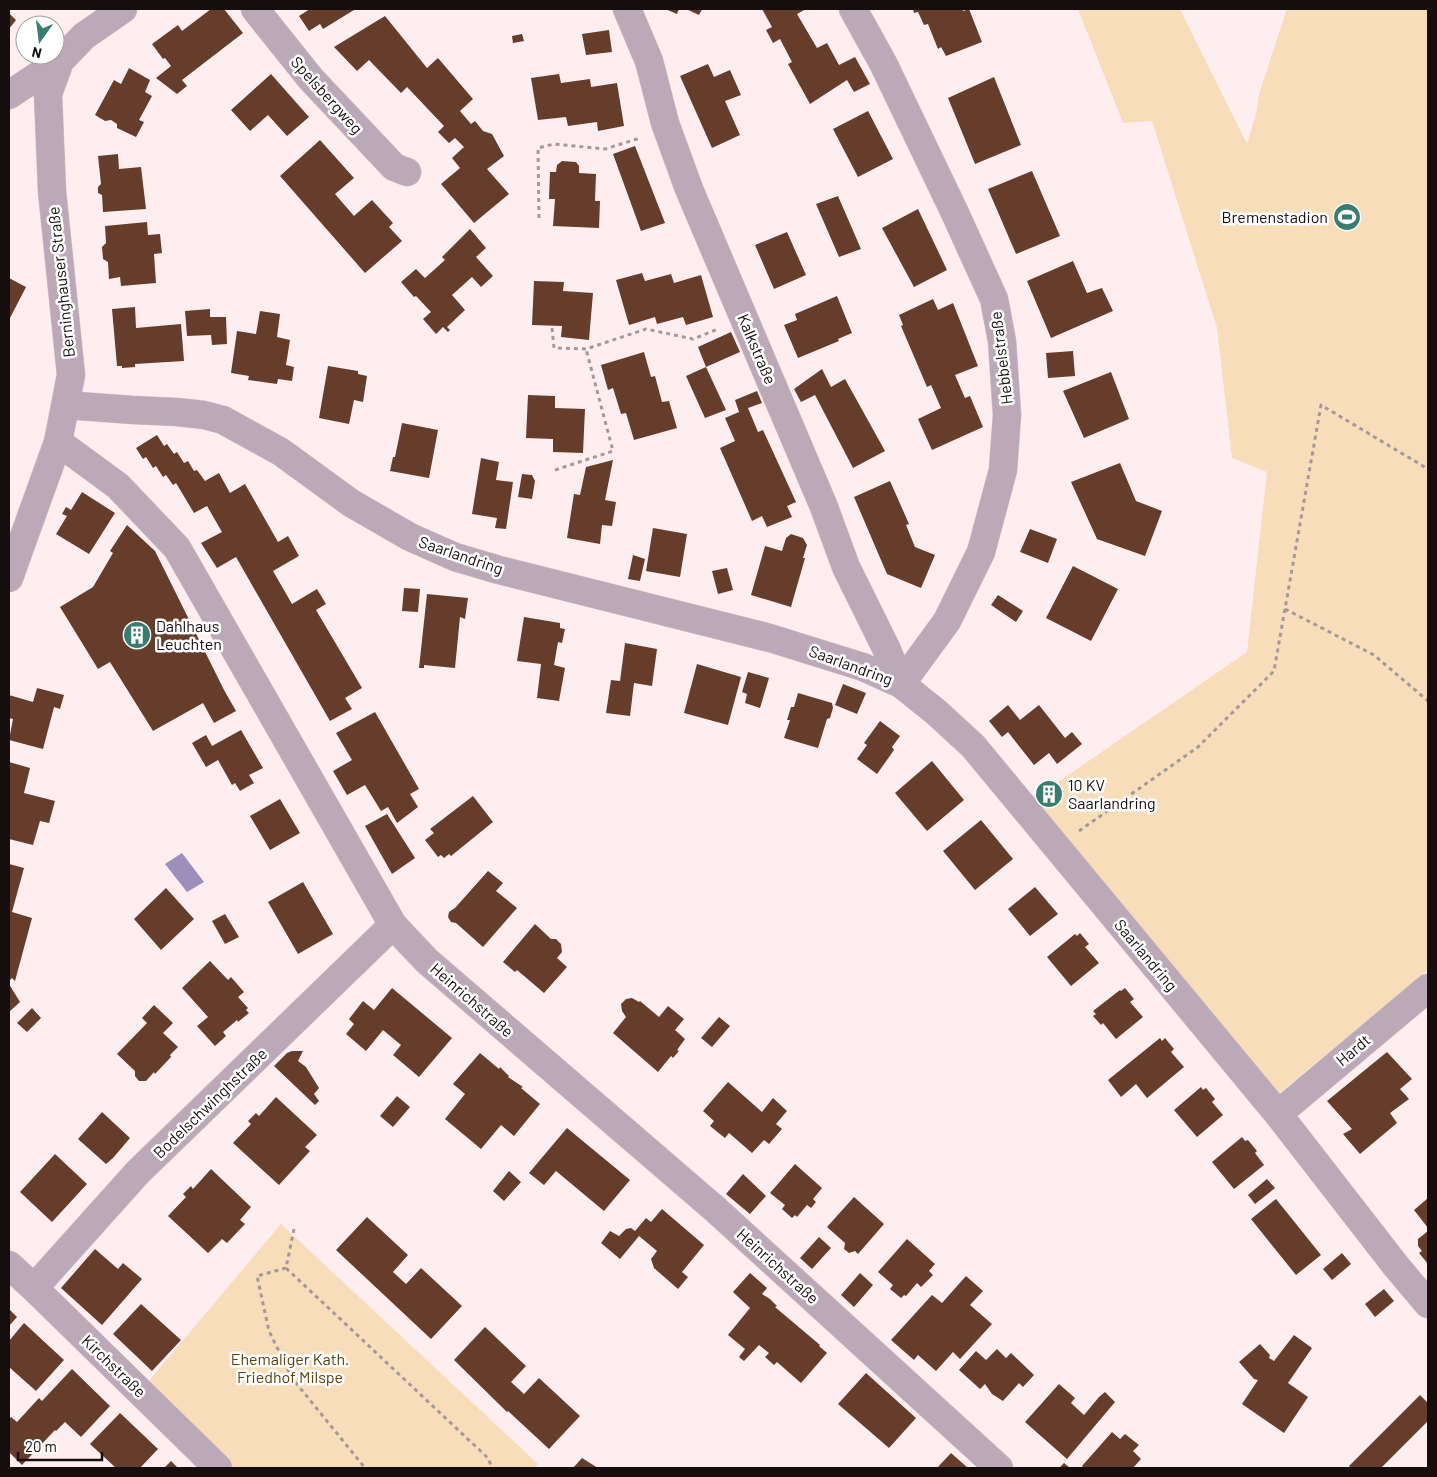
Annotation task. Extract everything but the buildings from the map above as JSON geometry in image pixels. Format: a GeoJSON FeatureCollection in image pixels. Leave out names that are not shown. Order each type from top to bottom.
{"type":"FeatureCollection","features":[{"type":"Feature","properties":{"kind":"street"},"geometry":{"type":"LineString","coordinates":[[84,9],[84,36]]}},
{"type":"Feature","properties":{"kind":"street","name":"Berninghauser Straße"},"geometry":{"type":"LineString","coordinates":[[65,56],[84,36],[123,9]]}},
{"type":"Feature","properties":{"kind":"street","name":"Spelsbergweg"},"geometry":{"type":"LineString","coordinates":[[255,9],[310,79],[394,167],[407,172]]}},
{"type":"Feature","properties":{"kind":"street","name":"Kalkstraße"},"geometry":{"type":"LineString","coordinates":[[627,9],[649,61],[667,129],[689,189],[824,507],[846,567],[887,650],[901,684]]}},
{"type":"Feature","properties":{"kind":"street","name":"Hebbelstraße"},"geometry":{"type":"LineString","coordinates":[[853,9],[883,63],[994,299],[1002,340],[1007,405],[1003,470],[981,552],[947,621],[901,684]]}},
{"type":"Feature","properties":{"kind":"street"},"geometry":{"type":"LineString","coordinates":[[9,96],[54,65]]}},
{"type":"Feature","properties":{"kind":"street","name":"Berninghauser Straße"},"geometry":{"type":"LineString","coordinates":[[9,578],[58,442],[71,375],[52,191],[48,94],[59,65]]}},
{"type":"Feature","properties":{"kind":"street","name":"Saarlandring"},"geometry":{"type":"LineString","coordinates":[[65,405],[177,412],[204,415],[223,420],[281,452],[351,503],[410,537],[455,557],[770,638],[863,667],[901,684],[936,712],[973,746],[1278,1114],[1396,1266],[1428,1304]]}},
{"type":"Feature","properties":{"kind":"street","name":"Heinrichstraße"},"geometry":{"type":"LineString","coordinates":[[58,442],[118,486],[177,548],[393,926],[427,961],[716,1209],[999,1468]]}},
{"type":"Feature","properties":{"kind":"street","name":"Bodelschwinghstraße"},"geometry":{"type":"LineString","coordinates":[[34,1288],[138,1172],[393,926]]}},
{"type":"Feature","properties":{"kind":"street","name":"Hardt"},"geometry":{"type":"LineString","coordinates":[[1278,1114],[1428,988]]}},
{"type":"Feature","properties":{"kind":"street","name":"Kirchstraße"},"geometry":{"type":"LineString","coordinates":[[9,1265],[218,1468]]}},
{"type":"Feature","properties":{"kind":"path"},"geometry":{"type":"LineString","coordinates":[[539,218],[538,148],[554,144],[606,149],[667,129]]}},
{"type":"Feature","properties":{"kind":"path"},"geometry":{"type":"LineString","coordinates":[[552,328],[554,348],[586,349],[646,329],[693,339],[744,318]]}},
{"type":"Feature","properties":{"kind":"path"},"geometry":{"type":"LineString","coordinates":[[555,470],[614,450],[586,349]]}},
{"type":"Feature","properties":{"kind":"path"},"geometry":{"type":"LineString","coordinates":[[1056,847],[1198,747],[1274,671],[1321,405],[1428,468]]}},
{"type":"Feature","properties":{"kind":"path"},"geometry":{"type":"LineString","coordinates":[[1285,609],[1374,655],[1428,701]]}},
{"type":"Feature","properties":{"kind":"path"},"geometry":{"type":"LineString","coordinates":[[286,1268],[294,1229]]}},
{"type":"Feature","properties":{"kind":"path"},"geometry":{"type":"LineString","coordinates":[[286,1268],[257,1276],[269,1330],[292,1378],[365,1468]]}},
{"type":"Feature","properties":{"kind":"path"},"geometry":{"type":"LineString","coordinates":[[286,1268],[488,1458],[492,1468]]}},
{"type":"Feature","properties":{"kind":"green space"},"geometry":{"type":"Polygon","coordinates":[[[1078,9],[1180,9],[1247,144],[1257,110],[1259,94],[1287,9],[1428,9],[1428,970],[1278,1094],[1029,802],[1247,652],[1267,472],[1232,458],[1217,328],[1152,121],[1123,123],[1078,9]]]}},
{"type":"Feature","properties":{"kind":"green space","name":"Ehemaliger Kath. Friedhof Milspe"},"geometry":{"type":"Polygon","coordinates":[[[281,1224],[538,1464],[534,1468],[225,1468],[142,1389],[281,1224]]]}},
{"type":"Feature","properties":{"kind":"shaded area"},"geometry":{"type":"Polygon","coordinates":[[[182,853],[204,882],[187,892],[165,864],[182,853]]]}},
{"type":"Feature","properties":{"kind":"place","name":"Bremenstadion"},"geometry":{"type":"Point","coordinates":[1347,217]}},
{"type":"Feature","properties":{"kind":"place","name":"Dahlhaus Leuchten"},"geometry":{"type":"Point","coordinates":[137,635]}},
{"type":"Feature","properties":{"kind":"place","name":"10 KV Saarlandring"},"geometry":{"type":"Point","coordinates":[1049,794]}}]}
